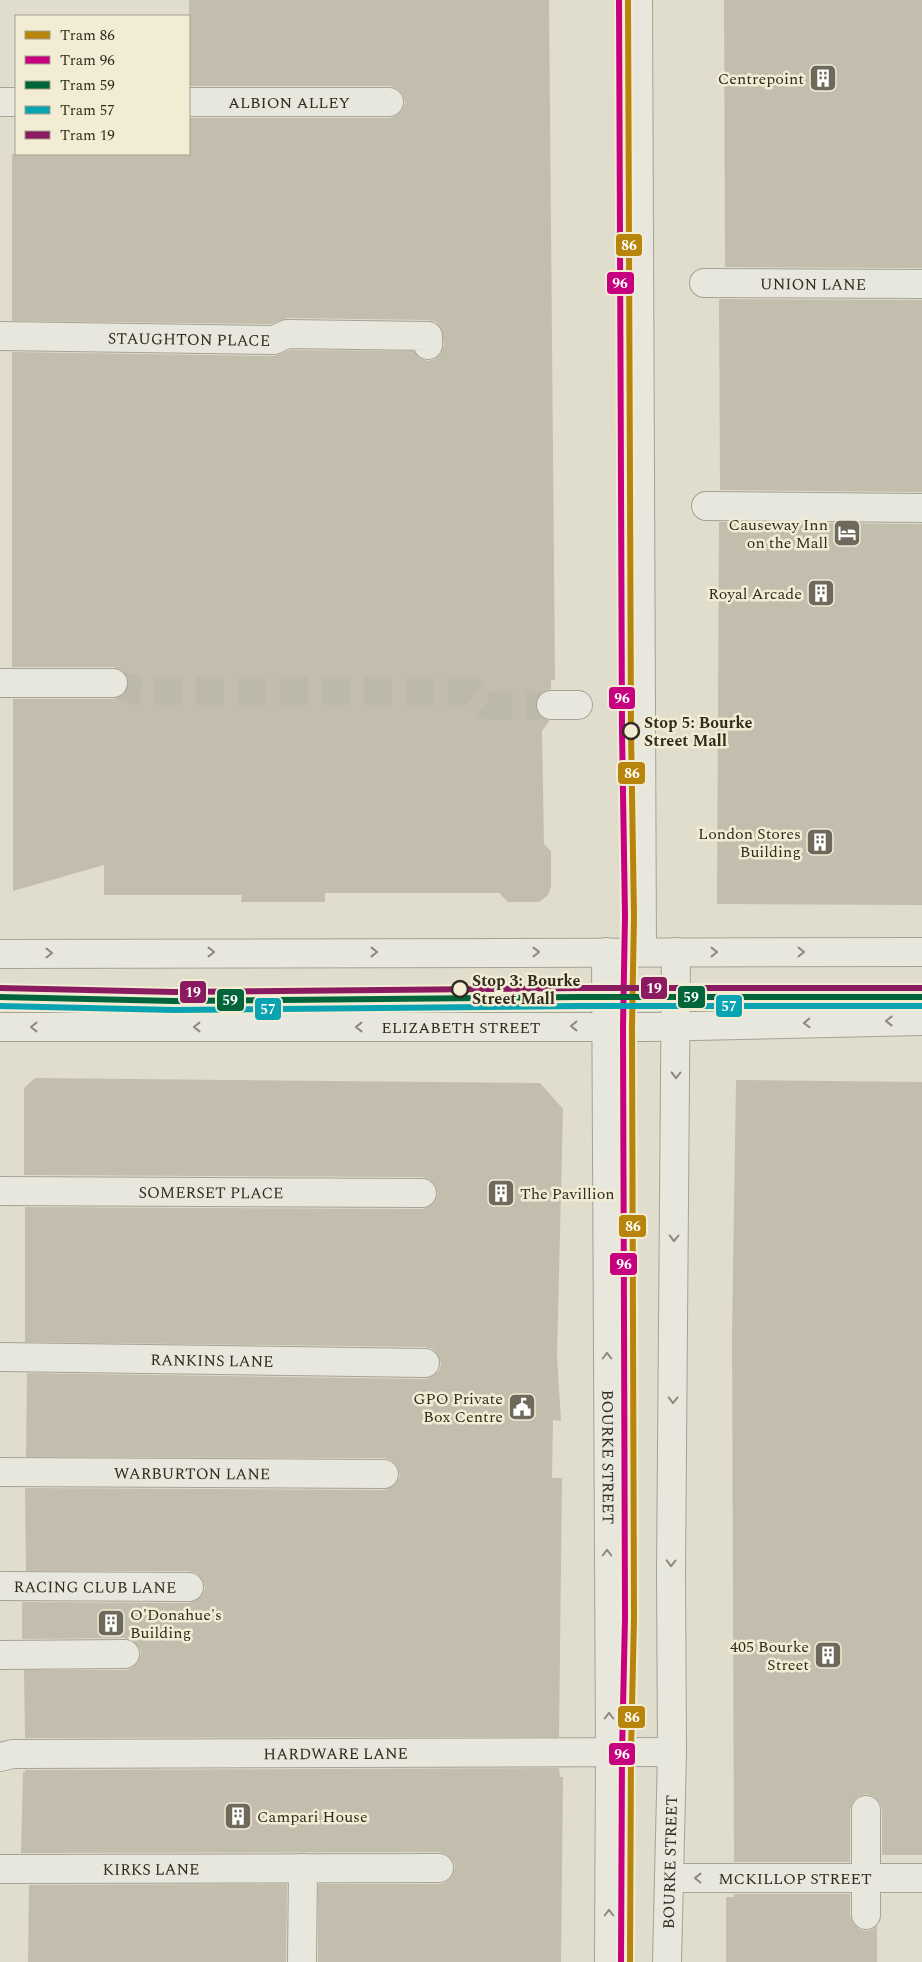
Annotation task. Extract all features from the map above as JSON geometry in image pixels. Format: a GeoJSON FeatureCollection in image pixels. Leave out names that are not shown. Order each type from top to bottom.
{"type":"FeatureCollection","features":[{"type":"Feature","properties":{"kind":"street"},"geometry":{"type":"LineString","coordinates":[[638,0],[642,952]]}},
{"type":"Feature","properties":{"kind":"street"},"geometry":{"type":"LineString","coordinates":[[0,102],[15,102]]}},
{"type":"Feature","properties":{"kind":"street","name":"ALBION ALLEY"},"geometry":{"type":"LineString","coordinates":[[190,102],[389,102]]}},
{"type":"Feature","properties":{"kind":"street","name":"UNION LANE"},"geometry":{"type":"LineString","coordinates":[[714,284],[922,284]]}},
{"type":"Feature","properties":{"kind":"street","name":"STAUGHTON PLACE"},"geometry":{"type":"LineString","coordinates":[[0,336],[274,340],[286,334],[428,336],[428,345]]}},
{"type":"Feature","properties":{"kind":"street"},"geometry":{"type":"LineString","coordinates":[[706,506],[922,508]]}},
{"type":"Feature","properties":{"kind":"street"},"geometry":{"type":"LineString","coordinates":[[0,683],[113,682]]}},
{"type":"Feature","properties":{"kind":"street"},"geometry":{"type":"LineString","coordinates":[[551,705],[578,705]]}},
{"type":"Feature","properties":{"kind":"street","name":"BOURKE STREET"},"geometry":{"type":"LineString","coordinates":[[606,952],[610,1753],[609,1962]]}},
{"type":"Feature","properties":{"kind":"street","name":"BOURKE STREET"},"geometry":{"type":"LineString","coordinates":[[667,1962],[672,1752],[671,1563],[676,952]]}},
{"type":"Feature","properties":{"kind":"street"},"geometry":{"type":"LineString","coordinates":[[0,954],[922,952]]}},
{"type":"Feature","properties":{"kind":"street","name":"ELIZABETH STREET"},"geometry":{"type":"LineString","coordinates":[[0,1027],[606,1027],[922,1021]]}},
{"type":"Feature","properties":{"kind":"street","name":"SOMERSET PLACE"},"geometry":{"type":"LineString","coordinates":[[0,1191],[422,1193]]}},
{"type":"Feature","properties":{"kind":"street","name":"RANKINS LANE"},"geometry":{"type":"LineString","coordinates":[[0,1356],[424,1363]]}},
{"type":"Feature","properties":{"kind":"street","name":"WARBURTON LANE"},"geometry":{"type":"LineString","coordinates":[[0,1472],[384,1474]]}},
{"type":"Feature","properties":{"kind":"street","name":"RACING CLUB LANE"},"geometry":{"type":"LineString","coordinates":[[0,1586],[189,1587]]}},
{"type":"Feature","properties":{"kind":"street"},"geometry":{"type":"LineString","coordinates":[[0,1655],[125,1654]]}},
{"type":"Feature","properties":{"kind":"street","name":"HARDWARE LANE"},"geometry":{"type":"LineString","coordinates":[[0,1757],[13,1754],[672,1752]]}},
{"type":"Feature","properties":{"kind":"street"},"geometry":{"type":"LineString","coordinates":[[866,1810],[866,1915]]}},
{"type":"Feature","properties":{"kind":"street"},"geometry":{"type":"LineString","coordinates":[[302,1962],[303,1868]]}},
{"type":"Feature","properties":{"kind":"street","name":"KIRKS LANE"},"geometry":{"type":"LineString","coordinates":[[0,1869],[439,1868]]}},
{"type":"Feature","properties":{"kind":"street","name":"MCKILLOP STREET"},"geometry":{"type":"LineString","coordinates":[[670,1878],[922,1878]]}},
{"type":"Feature","properties":{"kind":"building"},"geometry":{"type":"Polygon","coordinates":[[[189,0],[549,0],[555,680],[551,680],[551,689],[543,692],[537,698],[535,705],[538,713],[543,718],[550,720],[542,731],[544,844],[551,851],[551,887],[548,895],[539,902],[508,902],[499,893],[325,893],[325,902],[241,902],[242,895],[104,895],[104,865],[13,891],[13,699],[113,699],[120,697],[126,691],[129,683],[127,676],[121,670],[113,667],[12,667],[12,352],[274,356],[290,350],[414,351],[420,358],[428,361],[435,359],[441,353],[444,345],[441,328],[436,322],[428,320],[287,318],[271,324],[12,321],[12,154],[190,155],[190,118],[389,118],[397,115],[403,109],[405,102],[402,94],[396,88],[389,86],[190,86],[189,0]]]}},
{"type":"Feature","properties":{"kind":"building"},"geometry":{"type":"Polygon","coordinates":[[[724,0],[922,0],[922,268],[725,267],[724,0]]]}},
{"type":"Feature","properties":{"kind":"building"},"geometry":{"type":"Polygon","coordinates":[[[719,299],[922,300],[922,492],[720,490],[719,299]]]}},
{"type":"Feature","properties":{"kind":"building"},"geometry":{"type":"Polygon","coordinates":[[[719,522],[922,524],[922,905],[717,904],[719,522]]]}},
{"type":"Feature","properties":{"kind":"building"},"geometry":{"type":"Polygon","coordinates":[[[35,1078],[540,1083],[563,1109],[557,1357],[561,1421],[553,1420],[552,1478],[562,1478],[559,1737],[25,1738],[24,1670],[126,1670],[132,1668],[138,1662],[141,1653],[139,1647],[133,1641],[125,1638],[22,1639],[22,1602],[189,1603],[197,1600],[205,1588],[202,1579],[196,1573],[189,1571],[26,1571],[25,1488],[384,1490],[392,1487],[400,1475],[397,1466],[391,1460],[384,1458],[26,1457],[27,1373],[425,1379],[439,1371],[441,1364],[438,1355],[433,1349],[425,1347],[25,1342],[25,1207],[422,1209],[430,1206],[438,1194],[435,1185],[429,1179],[422,1177],[24,1175],[24,1088],[35,1078]]]}},
{"type":"Feature","properties":{"kind":"building"},"geometry":{"type":"Polygon","coordinates":[[[736,1080],[922,1082],[922,1855],[882,1855],[882,1810],[880,1803],[873,1796],[866,1794],[859,1796],[853,1802],[850,1810],[850,1862],[734,1862],[732,1334],[736,1080]]]}},
{"type":"Feature","properties":{"kind":"building"},"geometry":{"type":"Polygon","coordinates":[[[559,1768],[560,1777],[563,1777],[561,1962],[318,1962],[318,1884],[440,1884],[446,1882],[452,1876],[455,1867],[453,1861],[447,1855],[439,1852],[21,1853],[23,1772],[25,1770],[559,1768]]]}},
{"type":"Feature","properties":{"kind":"building"},"geometry":{"type":"Polygon","coordinates":[[[287,1884],[286,1962],[28,1962],[29,1885],[287,1884]]]}},
{"type":"Feature","properties":{"kind":"building"},"geometry":{"type":"Polygon","coordinates":[[[734,1894],[850,1894],[850,1915],[853,1923],[859,1929],[866,1931],[873,1929],[877,1925],[877,1962],[726,1962],[726,1897],[734,1897],[734,1894]]]}},
{"type":"Feature","properties":{"kind":"tunnel"},"geometry":{"type":"LineString","coordinates":[[113,683],[139,691],[469,691],[488,706],[551,705]]}},
{"type":"Feature","properties":{"kind":"tram line","name":"96"},"geometry":{"type":"LineString","coordinates":[[619,0],[622,731],[625,916],[623,1027],[625,1618],[621,1962]]}},
{"type":"Feature","properties":{"kind":"tram line","name":"86"},"geometry":{"type":"LineString","coordinates":[[628,0],[631,731],[634,916],[632,1027],[634,1618],[630,1962]]}},
{"type":"Feature","properties":{"kind":"tram line","name":"19"},"geometry":{"type":"LineString","coordinates":[[0,988],[174,992],[579,988],[922,988]]}},
{"type":"Feature","properties":{"kind":"tram line","name":"59"},"geometry":{"type":"LineString","coordinates":[[0,997],[174,1001],[579,997],[922,997]]}},
{"type":"Feature","properties":{"kind":"tram line","name":"57"},"geometry":{"type":"LineString","coordinates":[[0,1006],[174,1010],[579,1006],[922,1006]]}},
{"type":"Feature","properties":{"kind":"place","name":"Centrepoint"},"geometry":{"type":"Point","coordinates":[823,78]}},
{"type":"Feature","properties":{"kind":"place","name":"Causeway Inn on the Mall"},"geometry":{"type":"Point","coordinates":[847,533]}},
{"type":"Feature","properties":{"kind":"place","name":"Royal Arcade"},"geometry":{"type":"Point","coordinates":[821,593]}},
{"type":"Feature","properties":{"kind":"place","name":"Stop 5: Bourke Street Mall"},"geometry":{"type":"Point","coordinates":[631,731]}},
{"type":"Feature","properties":{"kind":"place","name":"London Stores Building"},"geometry":{"type":"Point","coordinates":[820,842]}},
{"type":"Feature","properties":{"kind":"place","name":"Stop 3: Bourke Street Mall"},"geometry":{"type":"Point","coordinates":[460,989]}},
{"type":"Feature","properties":{"kind":"place","name":"The Pavillion"},"geometry":{"type":"Point","coordinates":[501,1193]}},
{"type":"Feature","properties":{"kind":"place","name":"GPO Private Box Centre"},"geometry":{"type":"Point","coordinates":[522,1407]}},
{"type":"Feature","properties":{"kind":"place","name":"O'Donahue's Building"},"geometry":{"type":"Point","coordinates":[111,1623]}},
{"type":"Feature","properties":{"kind":"place","name":"405 Bourke Street"},"geometry":{"type":"Point","coordinates":[828,1655]}},
{"type":"Feature","properties":{"kind":"place","name":"Campari House"},"geometry":{"type":"Point","coordinates":[238,1816]}}]}
